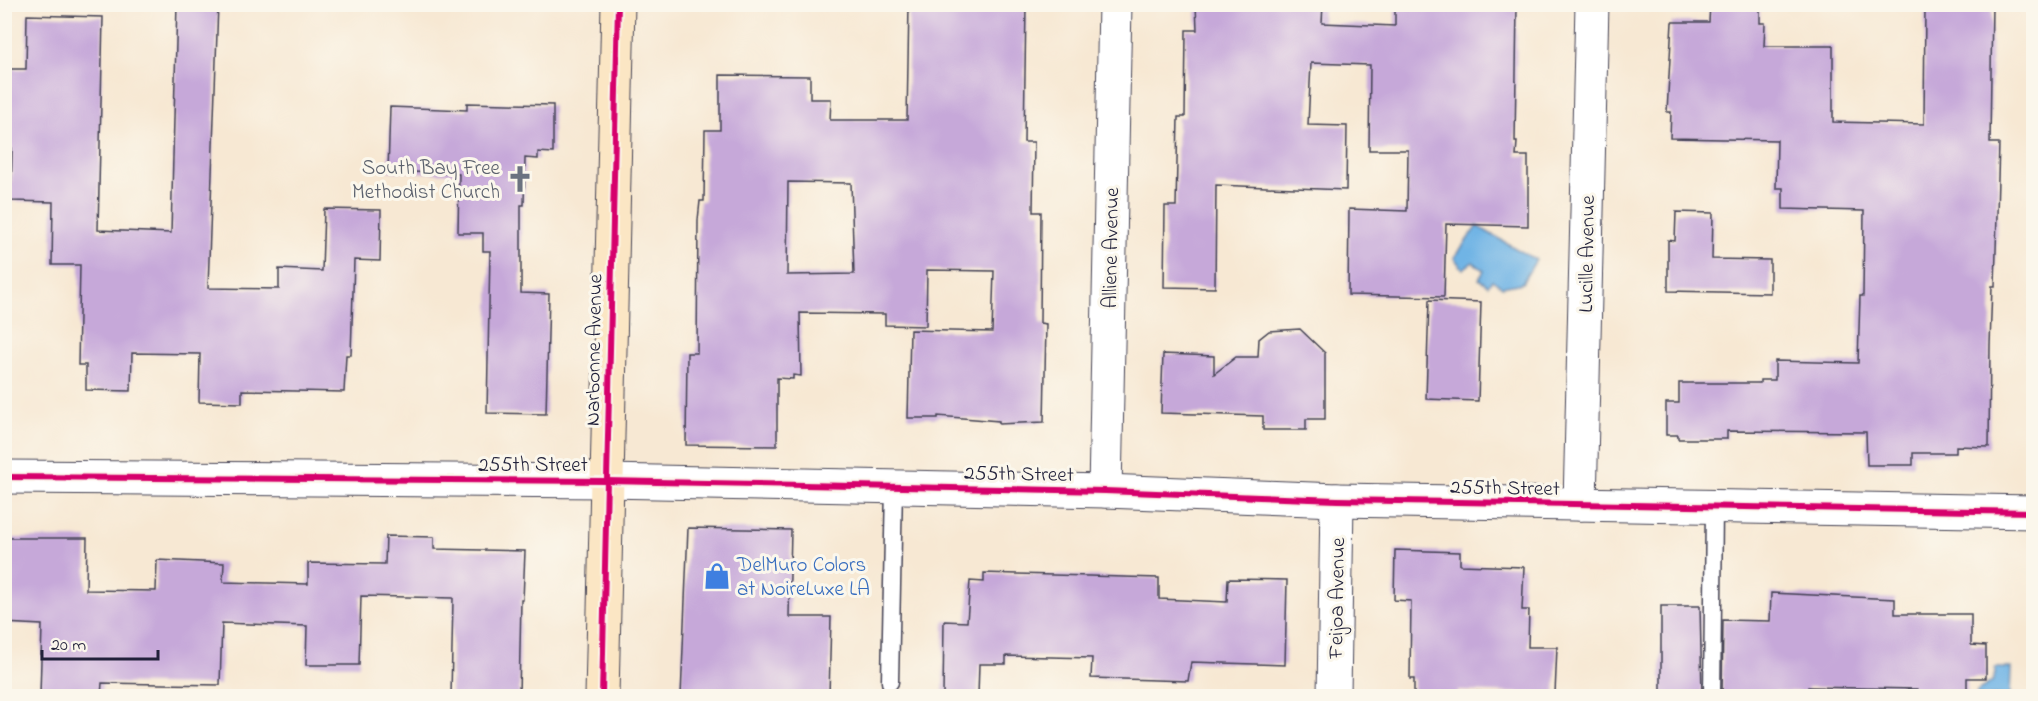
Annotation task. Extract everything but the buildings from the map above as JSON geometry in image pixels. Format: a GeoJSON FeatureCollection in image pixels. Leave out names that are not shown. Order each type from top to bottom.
{"type":"FeatureCollection","features":[{"type":"Feature","properties":{"kind":"main road","name":"Narbonne Avenue"},"geometry":{"type":"LineString","coordinates":[[602,696],[618,4]]}},
{"type":"Feature","properties":{"kind":"street","name":"Alliene Avenue"},"geometry":{"type":"LineString","coordinates":[[1105,491],[1115,4]]}},
{"type":"Feature","properties":{"kind":"street","name":"Lucille Avenue"},"geometry":{"type":"LineString","coordinates":[[1580,504],[1592,4]]}},
{"type":"Feature","properties":{"kind":"street","name":"255th Street"},"geometry":{"type":"LineString","coordinates":[[4,477],[606,481],[1105,491],[1337,500],[2034,512]]}},
{"type":"Feature","properties":{"kind":"street","name":"Feijoa Avenue"},"geometry":{"type":"LineString","coordinates":[[1334,696],[1337,500]]}},
{"type":"Feature","properties":{"kind":"lane"},"geometry":{"type":"LineString","coordinates":[[891,682],[894,487]]}},
{"type":"Feature","properties":{"kind":"lane"},"geometry":{"type":"LineString","coordinates":[[1712,696],[1714,507]]}},
{"type":"Feature","properties":{"kind":"water"},"geometry":{"type":"Polygon","coordinates":[[[1477,226],[1536,260],[1522,283],[1502,287],[1492,280],[1488,285],[1479,279],[1484,271],[1473,262],[1463,269],[1454,258],[1477,226]]]}},
{"type":"Feature","properties":{"kind":"water"},"geometry":{"type":"Polygon","coordinates":[[[1995,668],[2011,668],[2010,696],[1977,696],[1977,691],[1993,680],[1995,668]]]}},
{"type":"Feature","properties":{"kind":"cycle path"},"geometry":{"type":"LineString","coordinates":[[602,696],[618,4]]}},
{"type":"Feature","properties":{"kind":"cycle path"},"geometry":{"type":"LineString","coordinates":[[4,477],[606,481],[1105,491],[1337,500],[2034,512]]}},
{"type":"Feature","properties":{"kind":"place","name":"South Bay Free Methodist Church"},"geometry":{"type":"Point","coordinates":[520,179]}},
{"type":"Feature","properties":{"kind":"place","name":"DelMuro Colors at NoireLuxe LA"},"geometry":{"type":"Point","coordinates":[717,576]}}]}
